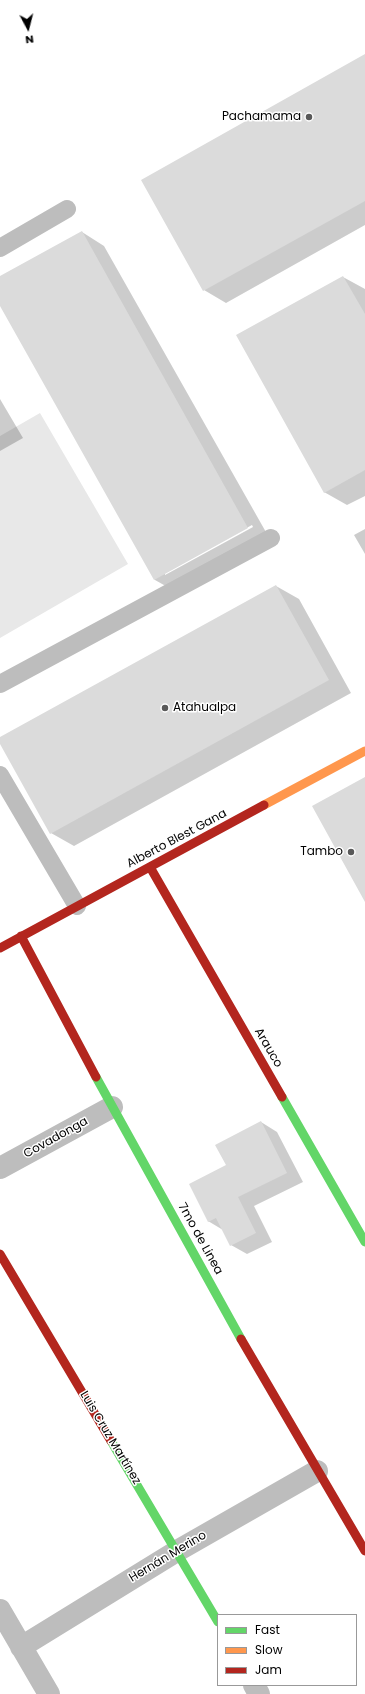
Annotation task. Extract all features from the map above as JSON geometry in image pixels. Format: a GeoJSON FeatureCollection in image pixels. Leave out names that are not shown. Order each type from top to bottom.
{"type":"FeatureCollection","features":[{"type":"Feature","properties":{"kind":"street","name":"Alberto Blest Gana"},"geometry":{"type":"LineString","coordinates":[[0,948],[365,751]]}},
{"type":"Feature","properties":{"kind":"street","name":"Arauco"},"geometry":{"type":"LineString","coordinates":[[150,867],[365,1242]]}},
{"type":"Feature","properties":{"kind":"street","name":"7mo de Linea"},"geometry":{"type":"LineString","coordinates":[[21,936],[112,1107],[317,1471],[365,1551]]}},
{"type":"Feature","properties":{"kind":"street","name":"Covadonga"},"geometry":{"type":"LineString","coordinates":[[0,1168],[112,1107]]}},
{"type":"Feature","properties":{"kind":"street","name":"Luis Cruz Martínez"},"geometry":{"type":"LineString","coordinates":[[0,1254],[217,1620]]}},
{"type":"Feature","properties":{"kind":"street","name":"Hernán Merino"},"geometry":{"type":"LineString","coordinates":[[21,1647],[177,1551],[317,1471]]}},
{"type":"Feature","properties":{"kind":"street"},"geometry":{"type":"LineString","coordinates":[[0,1610],[49,1694]]}},
{"type":"Feature","properties":{"kind":"lane"},"geometry":{"type":"LineString","coordinates":[[0,248],[67,209]]}},
{"type":"Feature","properties":{"kind":"lane"},"geometry":{"type":"LineString","coordinates":[[0,684],[271,538]]}},
{"type":"Feature","properties":{"kind":"lane"},"geometry":{"type":"LineString","coordinates":[[0,775],[77,906]]}},
{"type":"Feature","properties":{"kind":"shaded area"},"geometry":{"type":"Polygon","coordinates":[[[40,413],[128,564],[0,638],[0,436],[40,413]]]}},
{"type":"Feature","properties":{"kind":"building","name":"Pachamama"},"geometry":{"type":"Polygon","coordinates":[[[365,54],[365,201],[203,291],[141,180],[365,54]]]}},
{"type":"Feature","properties":{"kind":"building"},"geometry":{"type":"Polygon","coordinates":[[[82,231],[248,528],[154,580],[0,306],[0,276],[82,231]]]}},
{"type":"Feature","properties":{"kind":"building"},"geometry":{"type":"Polygon","coordinates":[[[343,276],[365,314],[365,470],[324,493],[236,335],[343,276]]]}},
{"type":"Feature","properties":{"kind":"building","name":"Atahualpa"},"geometry":{"type":"Polygon","coordinates":[[[276,585],[329,680],[50,834],[0,744],[0,737],[276,585]]]}},
{"type":"Feature","properties":{"kind":"building","name":"Tambo"},"geometry":{"type":"Polygon","coordinates":[[[365,777],[365,902],[312,806],[365,777]]]}},
{"type":"Feature","properties":{"kind":"building"},"geometry":{"type":"Polygon","coordinates":[[[261,1121],[287,1173],[238,1197],[256,1233],[230,1246],[216,1218],[208,1222],[189,1184],[226,1165],[215,1145],[261,1121]]]}},
{"type":"Feature","properties":{"kind":"traffic: fast"},"geometry":{"type":"LineString","coordinates":[[96,1077],[241,1339]]}},
{"type":"Feature","properties":{"kind":"traffic: fast"},"geometry":{"type":"LineString","coordinates":[[282,1097],[365,1242]]}},
{"type":"Feature","properties":{"kind":"traffic: fast"},"geometry":{"type":"LineString","coordinates":[[111,1441],[217,1620]]}},
{"type":"Feature","properties":{"kind":"traffic: slow"},"geometry":{"type":"LineString","coordinates":[[264,805],[365,751]]}},
{"type":"Feature","properties":{"kind":"traffic: jam"},"geometry":{"type":"LineString","coordinates":[[0,948],[264,805]]}},
{"type":"Feature","properties":{"kind":"traffic: jam"},"geometry":{"type":"LineString","coordinates":[[150,867],[282,1097]]}},
{"type":"Feature","properties":{"kind":"traffic: jam"},"geometry":{"type":"LineString","coordinates":[[21,936],[96,1077]]}},
{"type":"Feature","properties":{"kind":"traffic: jam"},"geometry":{"type":"LineString","coordinates":[[0,1254],[111,1441]]}},
{"type":"Feature","properties":{"kind":"traffic: jam"},"geometry":{"type":"LineString","coordinates":[[241,1339],[365,1551]]}},
{"type":"Feature","properties":{"kind":"place","name":"Pachamama"},"geometry":{"type":"Point","coordinates":[309,117]}},
{"type":"Feature","properties":{"kind":"place","name":"Atahualpa"},"geometry":{"type":"Point","coordinates":[165,708]}},
{"type":"Feature","properties":{"kind":"place","name":"Tambo"},"geometry":{"type":"Point","coordinates":[351,852]}}]}
